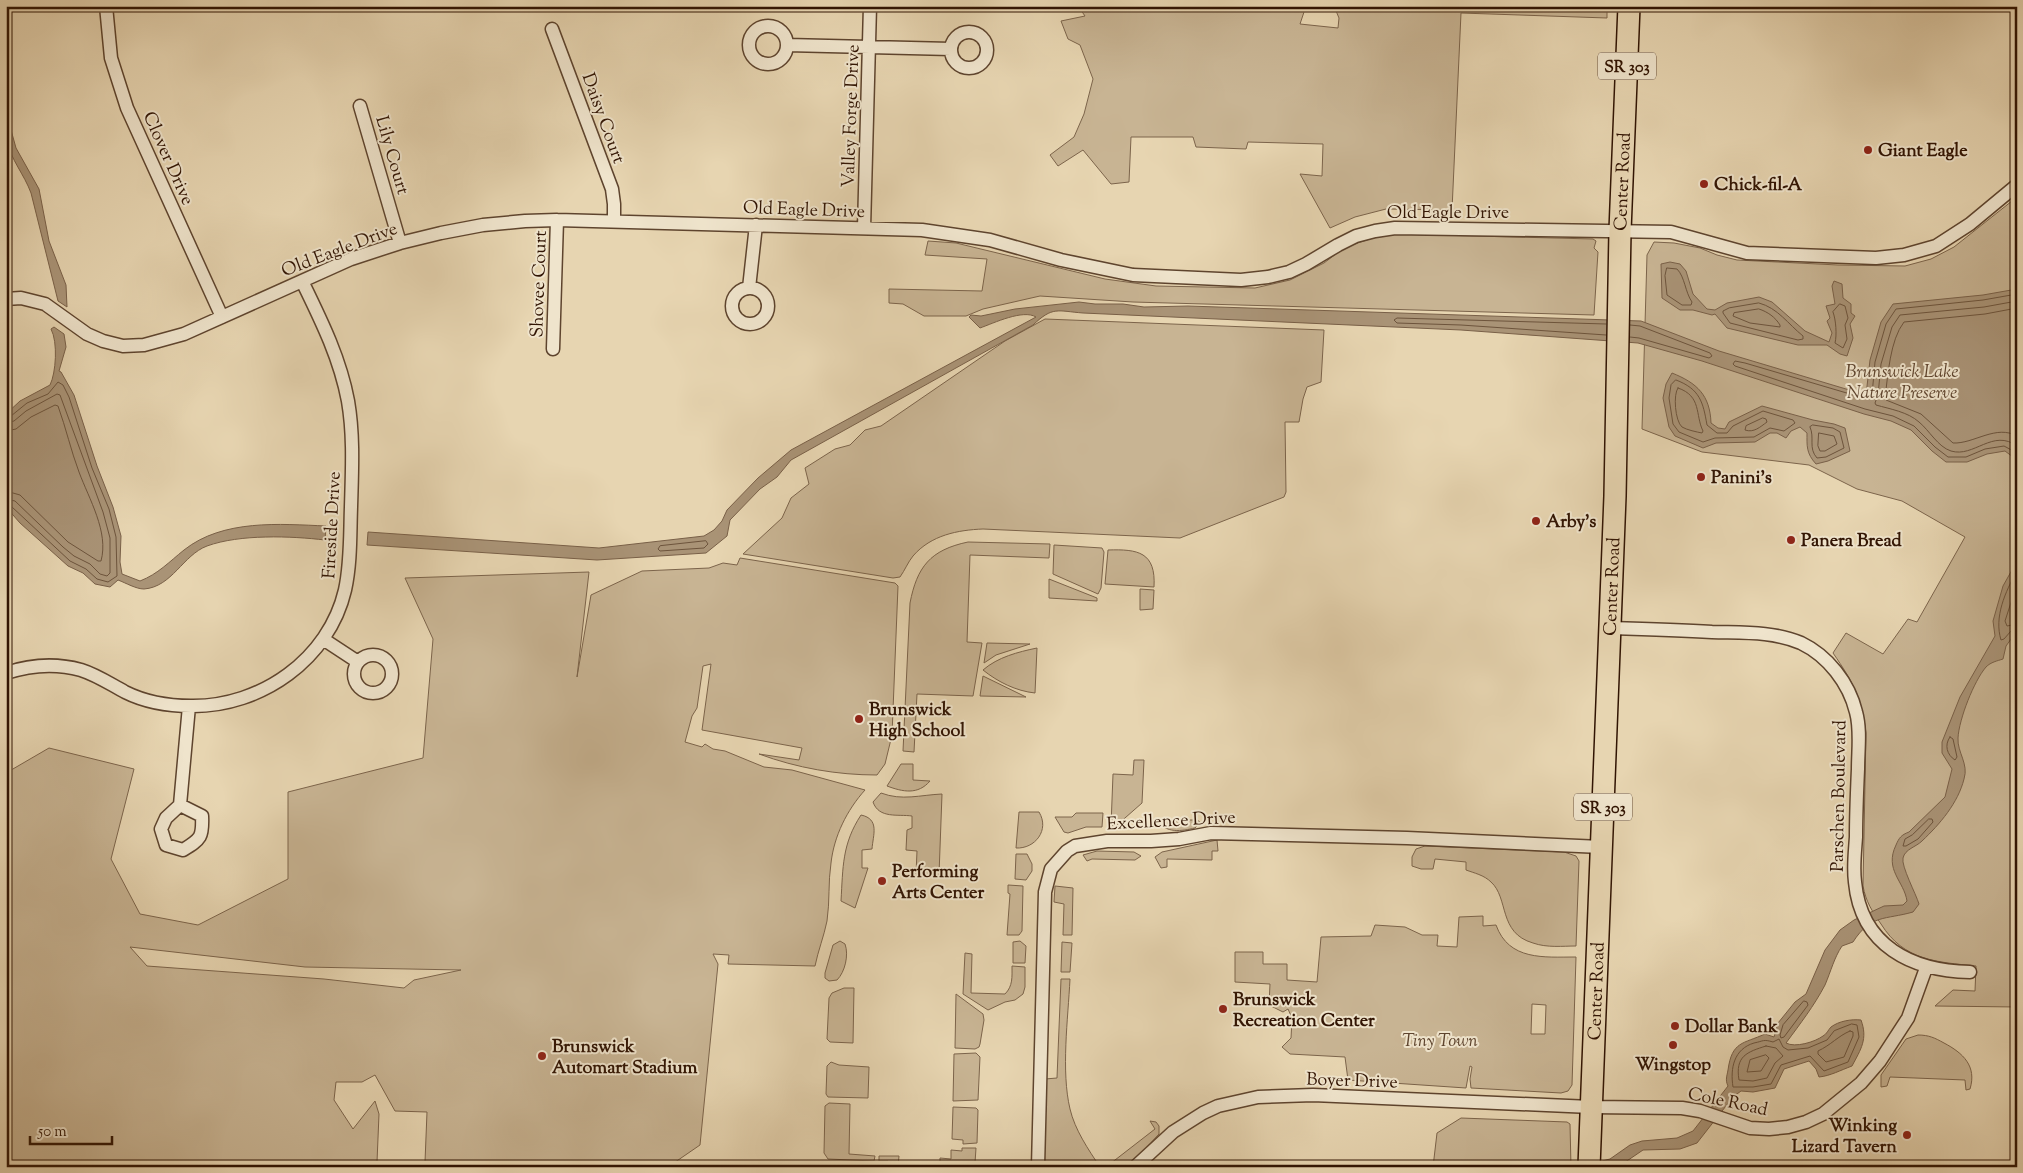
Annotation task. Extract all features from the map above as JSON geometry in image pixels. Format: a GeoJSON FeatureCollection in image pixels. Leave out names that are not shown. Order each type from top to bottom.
{"type":"FeatureCollection","features":[{"type":"Feature","properties":{"kind":"main road","name":"Center Road"},"geometry":{"type":"LineString","coordinates":[[1589,1164],[1618,399],[1620,231],[1629,6]]}},
{"type":"Feature","properties":{"kind":"street","name":"Clover Drive"},"geometry":{"type":"LineString","coordinates":[[106,6],[111,58],[127,108],[222,317]]}},
{"type":"Feature","properties":{"kind":"street","name":"Valley Forge Drive"},"geometry":{"type":"LineString","coordinates":[[864,228],[870,6]]}},
{"type":"Feature","properties":{"kind":"street","name":"Daisy Court"},"geometry":{"type":"LineString","coordinates":[[552,29],[612,190],[614,221]]}},
{"type":"Feature","properties":{"kind":"street"},"geometry":{"type":"LineString","coordinates":[[787,45],[951,49]]}},
{"type":"Feature","properties":{"kind":"street","name":"Lily Court"},"geometry":{"type":"LineString","coordinates":[[360,106],[400,243]]}},
{"type":"Feature","properties":{"kind":"street","name":"Old Eagle Drive"},"geometry":{"type":"LineString","coordinates":[[6,299],[27,299],[46,304],[87,334],[103,341],[122,346],[144,345],[165,341],[184,334],[351,260],[400,243],[441,233],[483,226],[558,220],[922,230],[990,240],[1097,269],[1133,275],[1241,280],[1289,272],[1356,236],[1395,228],[1670,232],[1747,253],[1876,258],[1904,255],[1936,246],[1970,224],[2017,186]]}},
{"type":"Feature","properties":{"kind":"street","name":"Shovee Court"},"geometry":{"type":"LineString","coordinates":[[553,349],[558,220]]}},
{"type":"Feature","properties":{"kind":"street"},"geometry":{"type":"LineString","coordinates":[[748,288],[756,225]]}},
{"type":"Feature","properties":{"kind":"street","name":"Fireside Drive"},"geometry":{"type":"LineString","coordinates":[[6,673],[27,667],[60,666],[80,670],[98,677],[127,693],[166,704],[189,706],[220,704],[261,691],[280,681],[297,668],[323,638],[338,611],[345,590],[348,570],[352,431],[348,400],[330,339],[302,281]]}},
{"type":"Feature","properties":{"kind":"street","name":"Parschen Boulevard"},"geometry":{"type":"LineString","coordinates":[[1610,628],[1774,635],[1800,643],[1813,650],[1828,662],[1849,692],[1858,722],[1854,882],[1859,904],[1868,923],[1884,944],[1900,956],[1926,968],[1949,972],[1970,972]]}},
{"type":"Feature","properties":{"kind":"street"},"geometry":{"type":"LineString","coordinates":[[323,638],[358,662]]}},
{"type":"Feature","properties":{"kind":"street"},"geometry":{"type":"LineString","coordinates":[[180,805],[189,706]]}},
{"type":"Feature","properties":{"kind":"street","name":"Excellence Drive"},"geometry":{"type":"LineString","coordinates":[[1038,1167],[1045,892],[1051,869],[1066,851],[1075,846],[1107,841],[1179,839],[1211,833],[1412,838],[1601,847]]}},
{"type":"Feature","properties":{"kind":"street","name":"Cole Road"},"geometry":{"type":"LineString","coordinates":[[1591,1107],[1682,1108],[1712,1115],[1750,1128],[1788,1128],[1806,1122],[1823,1114],[1861,1083],[1895,1041],[1908,1018],[1926,968]]}},
{"type":"Feature","properties":{"kind":"street","name":"Boyer Drive"},"geometry":{"type":"LineString","coordinates":[[1135,1167],[1173,1132],[1203,1113],[1218,1106],[1258,1097],[1313,1095],[1591,1107]]}},
{"type":"Feature","properties":{"kind":"green space"},"geometry":{"type":"Polygon","coordinates":[[[1078,6],[1306,6],[1300,24],[1338,28],[1339,18],[1334,6],[1607,6],[1607,18],[1461,13],[1452,210],[1386,209],[1355,217],[1330,228],[1300,174],[1322,176],[1323,144],[1248,142],[1246,149],[1196,147],[1193,137],[1131,137],[1129,182],[1111,184],[1083,150],[1058,166],[1050,155],[1074,137],[1084,114],[1093,79],[1080,45],[1068,39],[1061,21],[1085,16],[1078,6]]]}},
{"type":"Feature","properties":{"kind":"green space","name":"Brunswick Lake Nature Preserve"},"geometry":{"type":"Polygon","coordinates":[[[2017,197],[2017,1007],[1935,1006],[1953,990],[1975,991],[1976,966],[1935,961],[1900,946],[1890,936],[1868,902],[1863,886],[1866,733],[1859,700],[1846,673],[1833,653],[1846,633],[1883,654],[1908,619],[1917,622],[1965,537],[1902,501],[1857,489],[1809,465],[1702,452],[1642,429],[1647,255],[1654,242],[1674,243],[1700,248],[1737,260],[1905,266],[1931,259],[1954,247],[2017,197]]]}},
{"type":"Feature","properties":{"kind":"green space"},"geometry":{"type":"Polygon","coordinates":[[[1397,234],[1593,239],[1596,241],[1594,248],[1598,252],[1594,315],[1133,302],[1040,296],[983,309],[966,316],[924,316],[903,304],[889,303],[889,289],[982,291],[987,259],[925,255],[928,241],[956,243],[1105,279],[1156,286],[1255,288],[1290,280],[1324,263],[1345,247],[1373,238],[1397,234]]]}},
{"type":"Feature","properties":{"kind":"green space"},"geometry":{"type":"Polygon","coordinates":[[[1045,319],[1324,330],[1321,382],[1307,387],[1299,422],[1285,422],[1286,492],[1284,497],[1180,538],[983,529],[955,532],[936,538],[928,543],[911,558],[900,577],[893,578],[743,554],[782,518],[791,498],[809,484],[805,468],[835,449],[850,445],[865,430],[881,426],[1005,341],[1045,319]]]}},
{"type":"Feature","properties":{"kind":"green space"},"geometry":{"type":"Polygon","coordinates":[[[968,542],[1050,544],[1049,558],[970,555],[967,642],[982,643],[973,696],[917,694],[914,752],[903,751],[910,603],[913,590],[921,570],[935,555],[955,545],[968,542]]]}},
{"type":"Feature","properties":{"kind":"green space"},"geometry":{"type":"Polygon","coordinates":[[[1054,545],[1102,548],[1104,552],[1101,588],[1098,594],[1053,574],[1054,545]]]}},
{"type":"Feature","properties":{"kind":"green space"},"geometry":{"type":"Polygon","coordinates":[[[1108,550],[1128,550],[1143,555],[1152,566],[1154,587],[1105,584],[1108,550]]]}},
{"type":"Feature","properties":{"kind":"green space"},"geometry":{"type":"Polygon","coordinates":[[[740,558],[895,583],[898,586],[892,735],[885,764],[877,775],[817,770],[759,754],[799,760],[802,748],[702,730],[711,664],[703,666],[697,708],[692,716],[685,742],[702,747],[705,744],[713,749],[725,751],[764,767],[792,770],[865,790],[847,815],[835,843],[830,870],[827,921],[815,966],[728,964],[729,955],[713,954],[718,964],[700,1145],[668,1167],[425,1162],[427,1112],[395,1111],[375,1075],[362,1082],[336,1082],[334,1100],[353,1129],[375,1101],[379,1114],[377,1162],[355,1163],[355,1167],[6,1167],[6,773],[49,748],[134,769],[111,859],[140,914],[198,925],[288,879],[288,792],[423,758],[433,639],[405,578],[589,572],[577,677],[591,595],[642,571],[709,568],[723,563],[737,565],[740,558]],[[130,947],[147,966],[324,979],[404,988],[414,980],[461,970],[305,967],[130,947]]]}},
{"type":"Feature","properties":{"kind":"green space"},"geometry":{"type":"Polygon","coordinates":[[[1049,579],[1097,598],[1097,601],[1049,598],[1049,579]]]}},
{"type":"Feature","properties":{"kind":"green space"},"geometry":{"type":"Polygon","coordinates":[[[1140,589],[1154,590],[1153,609],[1140,610],[1140,589]]]}},
{"type":"Feature","properties":{"kind":"green space"},"geometry":{"type":"Polygon","coordinates":[[[987,643],[1030,644],[996,655],[984,663],[987,643]]]}},
{"type":"Feature","properties":{"kind":"green space"},"geometry":{"type":"Polygon","coordinates":[[[1037,648],[1035,693],[1007,685],[983,670],[1002,658],[1037,648]]]}},
{"type":"Feature","properties":{"kind":"green space"},"geometry":{"type":"Polygon","coordinates":[[[983,676],[1026,697],[980,696],[983,676]]]}},
{"type":"Feature","properties":{"kind":"green space"},"geometry":{"type":"Polygon","coordinates":[[[1134,760],[1144,760],[1142,803],[1117,825],[1111,826],[1113,774],[1133,775],[1134,760]]]}},
{"type":"Feature","properties":{"kind":"green space"},"geometry":{"type":"Polygon","coordinates":[[[901,764],[913,764],[913,780],[930,781],[920,789],[910,791],[887,786],[901,764]]]}},
{"type":"Feature","properties":{"kind":"green space"},"geometry":{"type":"Polygon","coordinates":[[[881,793],[896,797],[942,794],[939,875],[916,874],[917,851],[906,850],[907,830],[912,828],[912,816],[889,815],[880,811],[873,802],[881,793]]]}},
{"type":"Feature","properties":{"kind":"green space"},"geometry":{"type":"Polygon","coordinates":[[[1019,812],[1039,812],[1043,825],[1042,832],[1035,842],[1016,848],[1019,812]]]}},
{"type":"Feature","properties":{"kind":"green space"},"geometry":{"type":"Polygon","coordinates":[[[1076,813],[1103,813],[1102,827],[1086,827],[1068,833],[1064,832],[1055,817],[1072,817],[1076,813]]]}},
{"type":"Feature","properties":{"kind":"green space"},"geometry":{"type":"Polygon","coordinates":[[[861,815],[871,820],[874,833],[872,849],[862,850],[862,868],[868,868],[855,908],[841,901],[842,877],[850,836],[861,815]]]}},
{"type":"Feature","properties":{"kind":"green space"},"geometry":{"type":"Polygon","coordinates":[[[1158,820],[1197,820],[1200,822],[1195,828],[1174,830],[1165,828],[1158,820]]]}},
{"type":"Feature","properties":{"kind":"green space"},"geometry":{"type":"Polygon","coordinates":[[[1217,840],[1218,851],[1212,851],[1212,860],[1167,859],[1167,867],[1161,868],[1155,857],[1162,852],[1217,840]]]}},
{"type":"Feature","properties":{"kind":"green space"},"geometry":{"type":"Polygon","coordinates":[[[1425,846],[1564,852],[1576,856],[1579,861],[1576,946],[1544,946],[1522,938],[1509,924],[1497,889],[1491,882],[1479,874],[1466,870],[1466,862],[1435,859],[1433,869],[1421,869],[1412,866],[1412,857],[1416,849],[1425,846]]]}},
{"type":"Feature","properties":{"kind":"green space"},"geometry":{"type":"Polygon","coordinates":[[[1097,851],[1134,852],[1141,856],[1135,860],[1092,859],[1087,861],[1083,855],[1097,851]]]}},
{"type":"Feature","properties":{"kind":"green space"},"geometry":{"type":"Polygon","coordinates":[[[1016,854],[1027,854],[1032,864],[1032,871],[1026,880],[1015,879],[1016,854]]]}},
{"type":"Feature","properties":{"kind":"green space"},"geometry":{"type":"Polygon","coordinates":[[[1008,885],[1023,886],[1022,931],[1019,935],[1007,935],[1010,894],[1008,893],[1008,885]]]}},
{"type":"Feature","properties":{"kind":"green space"},"geometry":{"type":"Polygon","coordinates":[[[1055,886],[1073,888],[1072,935],[1063,935],[1064,904],[1054,902],[1055,886]]]}},
{"type":"Feature","properties":{"kind":"green space","name":"Tiny Town"},"geometry":{"type":"Polygon","coordinates":[[[1483,916],[1483,926],[1496,925],[1502,937],[1509,945],[1519,951],[1540,956],[1576,957],[1572,1085],[1568,1091],[1561,1093],[1471,1088],[1472,1067],[1470,1066],[1466,1088],[1348,1080],[1345,1057],[1290,1054],[1282,1047],[1291,1038],[1292,1018],[1288,1009],[1283,1012],[1269,1005],[1270,984],[1235,982],[1235,952],[1263,952],[1263,964],[1287,964],[1287,980],[1317,982],[1321,937],[1371,936],[1375,925],[1405,927],[1422,935],[1438,935],[1437,946],[1457,947],[1459,917],[1483,916]],[[1532,1004],[1531,1034],[1545,1034],[1546,1005],[1532,1004]]]}},
{"type":"Feature","properties":{"kind":"green space"},"geometry":{"type":"Polygon","coordinates":[[[840,941],[845,944],[847,953],[846,963],[837,980],[829,981],[825,978],[825,973],[833,945],[840,941]]]}},
{"type":"Feature","properties":{"kind":"green space"},"geometry":{"type":"Polygon","coordinates":[[[1020,941],[1026,946],[1025,963],[1013,963],[1013,942],[1020,941]]]}},
{"type":"Feature","properties":{"kind":"green space"},"geometry":{"type":"Polygon","coordinates":[[[1062,942],[1072,943],[1070,972],[1061,972],[1062,942]]]}},
{"type":"Feature","properties":{"kind":"green space"},"geometry":{"type":"Polygon","coordinates":[[[965,953],[972,954],[971,993],[1005,994],[1011,985],[1012,966],[1025,967],[1023,994],[1015,1000],[1005,1002],[988,1010],[963,994],[965,953]]]}},
{"type":"Feature","properties":{"kind":"green space"},"geometry":{"type":"Polygon","coordinates":[[[1061,979],[1070,979],[1066,1078],[1070,1109],[1079,1132],[1100,1167],[1043,1167],[1045,1079],[1057,1078],[1061,979]]]}},
{"type":"Feature","properties":{"kind":"green space"},"geometry":{"type":"Polygon","coordinates":[[[844,988],[854,988],[853,1043],[830,1042],[827,1039],[829,998],[832,993],[844,988]]]}},
{"type":"Feature","properties":{"kind":"green space"},"geometry":{"type":"Polygon","coordinates":[[[956,994],[983,1014],[984,1020],[980,1044],[975,1049],[955,1048],[956,994]]]}},
{"type":"Feature","properties":{"kind":"green space"},"geometry":{"type":"Polygon","coordinates":[[[1918,1035],[1929,1036],[1938,1040],[1957,1051],[1967,1061],[1972,1074],[1970,1089],[1966,1090],[1965,1080],[1890,1077],[1887,1086],[1881,1087],[1881,1075],[1906,1039],[1918,1035]]]}},
{"type":"Feature","properties":{"kind":"green space"},"geometry":{"type":"Polygon","coordinates":[[[976,1053],[980,1057],[978,1100],[953,1101],[954,1054],[976,1053]]]}},
{"type":"Feature","properties":{"kind":"green space"},"geometry":{"type":"Polygon","coordinates":[[[831,1062],[839,1065],[869,1067],[868,1098],[828,1097],[826,1094],[827,1066],[831,1062]]]}},
{"type":"Feature","properties":{"kind":"green space"},"geometry":{"type":"Polygon","coordinates":[[[829,1103],[850,1104],[849,1154],[875,1156],[874,1161],[828,1159],[824,1153],[825,1106],[829,1103]]]}},
{"type":"Feature","properties":{"kind":"green space"},"geometry":{"type":"Polygon","coordinates":[[[953,1107],[976,1108],[978,1110],[977,1143],[963,1144],[963,1140],[952,1139],[953,1107]]]}},
{"type":"Feature","properties":{"kind":"green space"},"geometry":{"type":"Polygon","coordinates":[[[1461,1118],[1567,1122],[1570,1124],[1571,1167],[1433,1167],[1437,1133],[1461,1118]]]}},
{"type":"Feature","properties":{"kind":"green space"},"geometry":{"type":"Polygon","coordinates":[[[1150,1121],[1156,1122],[1159,1126],[1159,1134],[1142,1152],[1127,1165],[1122,1167],[1106,1167],[1155,1129],[1150,1121]]]}},
{"type":"Feature","properties":{"kind":"green space"},"geometry":{"type":"Polygon","coordinates":[[[962,1148],[976,1148],[975,1163],[940,1163],[940,1158],[951,1159],[951,1150],[962,1151],[962,1148]]]}},
{"type":"Feature","properties":{"kind":"green space"},"geometry":{"type":"Polygon","coordinates":[[[879,1156],[899,1156],[898,1167],[819,1167],[818,1163],[888,1163],[888,1161],[879,1161],[879,1156]]]}},
{"type":"Feature","properties":{"kind":"water"},"geometry":{"type":"Polygon","coordinates":[[[6,112],[16,148],[39,189],[49,241],[66,285],[67,307],[58,301],[31,193],[9,148],[6,134],[6,112]]]}},
{"type":"Feature","properties":{"kind":"water"},"geometry":{"type":"Polygon","coordinates":[[[1670,262],[1680,264],[1686,271],[1693,294],[1707,309],[1715,310],[1727,303],[1759,297],[1772,302],[1805,331],[1829,342],[1832,333],[1827,321],[1830,318],[1826,306],[1835,304],[1832,286],[1834,281],[1842,284],[1843,298],[1851,304],[1851,313],[1855,316],[1850,324],[1853,338],[1847,356],[1840,354],[1827,345],[1798,345],[1727,328],[1715,314],[1680,310],[1662,298],[1661,264],[1670,262]]]}},
{"type":"Feature","properties":{"kind":"water"},"geometry":{"type":"Polygon","coordinates":[[[2017,289],[2017,460],[2005,451],[1987,454],[1967,462],[1946,462],[1911,430],[1891,421],[1702,361],[1638,343],[1461,330],[1056,311],[1051,312],[1033,325],[791,460],[777,477],[760,489],[730,520],[727,536],[706,553],[597,560],[367,545],[368,532],[599,548],[704,536],[714,530],[722,521],[727,510],[758,478],[791,450],[1036,317],[1030,315],[1016,316],[980,328],[969,317],[971,315],[981,316],[1015,309],[1079,302],[1144,307],[1188,306],[1641,321],[1719,351],[1866,395],[1870,360],[1881,322],[1893,304],[1983,295],[2017,289]]]}},
{"type":"Feature","properties":{"kind":"water"},"geometry":{"type":"Polygon","coordinates":[[[54,327],[64,334],[66,347],[59,371],[74,395],[97,466],[113,507],[121,536],[120,562],[122,574],[140,581],[158,571],[199,540],[234,528],[271,525],[326,526],[325,540],[266,537],[220,542],[199,550],[162,583],[144,589],[118,580],[110,587],[95,584],[83,573],[68,566],[20,523],[6,507],[6,414],[20,401],[50,385],[54,373],[55,342],[51,329],[54,327]]]}},
{"type":"Feature","properties":{"kind":"water"},"geometry":{"type":"Polygon","coordinates":[[[1672,373],[1688,381],[1700,391],[1708,405],[1711,423],[1718,428],[1725,429],[1729,422],[1762,406],[1845,428],[1850,451],[1816,464],[1809,453],[1807,433],[1800,427],[1791,431],[1786,438],[1777,433],[1770,433],[1755,442],[1716,443],[1703,448],[1675,436],[1669,427],[1663,398],[1666,384],[1672,373]]]}},
{"type":"Feature","properties":{"kind":"water"},"geometry":{"type":"Polygon","coordinates":[[[2017,561],[2017,635],[2014,635],[2006,646],[2003,659],[1992,663],[1981,673],[1968,701],[1961,721],[1958,738],[1965,768],[1961,788],[1953,805],[1942,820],[1922,841],[1908,850],[1903,858],[1906,873],[1919,904],[1913,912],[1873,922],[1853,942],[1842,946],[1821,993],[1786,1043],[1800,1045],[1810,1042],[1824,1035],[1831,1027],[1838,1023],[1849,1020],[1861,1020],[1864,1038],[1861,1049],[1852,1066],[1819,1077],[1816,1069],[1809,1061],[1784,1069],[1775,1088],[1753,1092],[1741,1091],[1733,1097],[1697,1143],[1680,1149],[1643,1150],[1618,1167],[1578,1167],[1610,1159],[1630,1145],[1642,1141],[1677,1138],[1693,1131],[1728,1086],[1726,1078],[1732,1054],[1745,1042],[1765,1034],[1774,1037],[1778,1023],[1795,1002],[1806,994],[1825,950],[1840,930],[1854,920],[1884,906],[1903,905],[1907,901],[1893,868],[1893,854],[1901,837],[1909,832],[1945,797],[1952,769],[1942,753],[1942,742],[1960,697],[1995,636],[1993,621],[2003,586],[2017,561]]]}},
{"type":"Feature","properties":{"kind":"place","name":"Giant Eagle"},"geometry":{"type":"Point","coordinates":[1868,150]}},
{"type":"Feature","properties":{"kind":"place","name":"Chick-fil-A"},"geometry":{"type":"Point","coordinates":[1704,184]}},
{"type":"Feature","properties":{"kind":"place","name":"Panini's"},"geometry":{"type":"Point","coordinates":[1701,477]}},
{"type":"Feature","properties":{"kind":"place","name":"Arby's"},"geometry":{"type":"Point","coordinates":[1536,521]}},
{"type":"Feature","properties":{"kind":"place","name":"Panera Bread"},"geometry":{"type":"Point","coordinates":[1791,540]}},
{"type":"Feature","properties":{"kind":"place","name":"Brunswick High School"},"geometry":{"type":"Point","coordinates":[859,719]}},
{"type":"Feature","properties":{"kind":"place","name":"Performing Arts Center"},"geometry":{"type":"Point","coordinates":[882,881]}},
{"type":"Feature","properties":{"kind":"place","name":"Brunswick Recreation Center"},"geometry":{"type":"Point","coordinates":[1223,1009]}},
{"type":"Feature","properties":{"kind":"place","name":"Dollar Bank"},"geometry":{"type":"Point","coordinates":[1675,1026]}},
{"type":"Feature","properties":{"kind":"place","name":"Wingstop"},"geometry":{"type":"Point","coordinates":[1673,1045]}},
{"type":"Feature","properties":{"kind":"place","name":"Brunswick Automart Stadium"},"geometry":{"type":"Point","coordinates":[542,1056]}},
{"type":"Feature","properties":{"kind":"place","name":"Winking Lizard Tavern"},"geometry":{"type":"Point","coordinates":[1907,1135]}}]}
